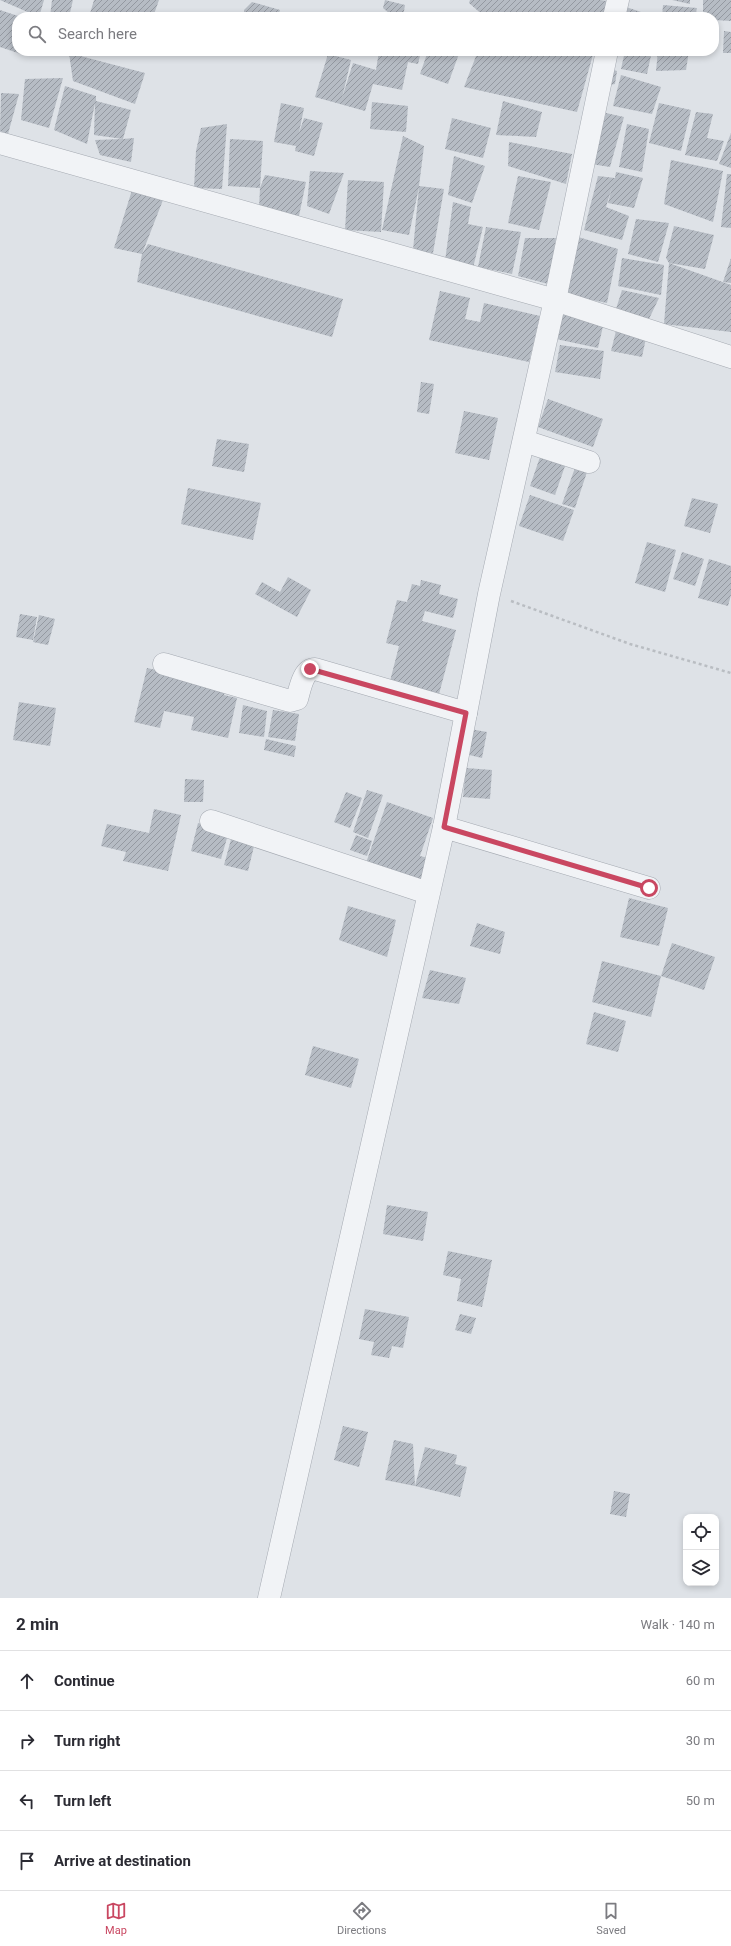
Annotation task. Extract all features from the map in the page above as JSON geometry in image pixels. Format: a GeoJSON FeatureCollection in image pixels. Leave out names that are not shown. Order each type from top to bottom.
{"type":"FeatureCollection","features":[{"type":"Feature","properties":{"kind":"street"},"geometry":{"type":"LineString","coordinates":[[615,12],[618,0]]}},
{"type":"Feature","properties":{"kind":"street"},"geometry":{"type":"LineString","coordinates":[[269,1598],[444,827],[489,594],[555,300],[606,56]]}},
{"type":"Feature","properties":{"kind":"street"},"geometry":{"type":"LineString","coordinates":[[0,142],[155,188],[555,300],[731,356]]}},
{"type":"Feature","properties":{"kind":"street"},"geometry":{"type":"LineString","coordinates":[[524,441],[589,462]]}},
{"type":"Feature","properties":{"kind":"street"},"geometry":{"type":"LineString","coordinates":[[164,664],[290,701],[297,698],[306,672],[310,669],[315,669],[466,713]]}},
{"type":"Feature","properties":{"kind":"street"},"geometry":{"type":"LineString","coordinates":[[211,821],[428,893]]}},
{"type":"Feature","properties":{"kind":"street"},"geometry":{"type":"LineString","coordinates":[[444,827],[649,888]]}},
{"type":"Feature","properties":{"kind":"path"},"geometry":{"type":"LineString","coordinates":[[489,594],[630,644],[731,673]]}},
{"type":"Feature","properties":{"kind":"building"},"geometry":{"type":"Polygon","coordinates":[[[0,0],[44,0],[40,12],[28,12],[0,0]]]}},
{"type":"Feature","properties":{"kind":"building"},"geometry":{"type":"Polygon","coordinates":[[[52,0],[73,0],[70,12],[51,12],[52,0]]]}},
{"type":"Feature","properties":{"kind":"building"},"geometry":{"type":"Polygon","coordinates":[[[94,0],[159,0],[155,12],[90,12],[94,0]]]}},
{"type":"Feature","properties":{"kind":"building"},"geometry":{"type":"Polygon","coordinates":[[[385,0],[405,5],[404,12],[388,12],[383,8],[385,0]]]}},
{"type":"Feature","properties":{"kind":"building"},"geometry":{"type":"Polygon","coordinates":[[[470,0],[607,1],[604,12],[479,12],[469,3],[470,0]]]}},
{"type":"Feature","properties":{"kind":"building"},"geometry":{"type":"Polygon","coordinates":[[[672,0],[690,0],[690,4],[672,0]]]}},
{"type":"Feature","properties":{"kind":"building"},"geometry":{"type":"Polygon","coordinates":[[[703,0],[731,0],[731,21],[719,20],[719,12],[703,12],[703,0]]]}},
{"type":"Feature","properties":{"kind":"building"},"geometry":{"type":"Polygon","coordinates":[[[252,2],[280,10],[279,12],[244,12],[244,10],[252,2]]]}},
{"type":"Feature","properties":{"kind":"building"},"geometry":{"type":"Polygon","coordinates":[[[663,5],[697,8],[696,12],[662,12],[663,5]]]}},
{"type":"Feature","properties":{"kind":"building"},"geometry":{"type":"Polygon","coordinates":[[[623,6],[641,12],[622,12],[623,6]]]}},
{"type":"Feature","properties":{"kind":"building"},"geometry":{"type":"Polygon","coordinates":[[[0,10],[12,14],[12,51],[0,47],[0,10]]]}},
{"type":"Feature","properties":{"kind":"building"},"geometry":{"type":"Polygon","coordinates":[[[724,31],[731,32],[731,53],[723,53],[724,31]]]}},
{"type":"Feature","properties":{"kind":"building"},"geometry":{"type":"Polygon","coordinates":[[[69,56],[80,56],[145,73],[135,104],[73,81],[69,56]]]}},
{"type":"Feature","properties":{"kind":"building"},"geometry":{"type":"Polygon","coordinates":[[[327,56],[336,56],[351,60],[342,98],[353,63],[376,70],[378,56],[420,56],[418,64],[408,62],[402,90],[373,84],[365,111],[315,97],[327,56]]]}},
{"type":"Feature","properties":{"kind":"building"},"geometry":{"type":"Polygon","coordinates":[[[426,56],[458,56],[448,84],[420,74],[426,56]]]}},
{"type":"Feature","properties":{"kind":"building"},"geometry":{"type":"Polygon","coordinates":[[[476,56],[593,56],[577,112],[464,87],[476,56]]]}},
{"type":"Feature","properties":{"kind":"building"},"geometry":{"type":"Polygon","coordinates":[[[624,56],[651,56],[647,74],[621,69],[624,56]]]}},
{"type":"Feature","properties":{"kind":"building"},"geometry":{"type":"Polygon","coordinates":[[[658,56],[688,56],[686,70],[656,71],[658,56]]]}},
{"type":"Feature","properties":{"kind":"building"},"geometry":{"type":"Polygon","coordinates":[[[607,68],[617,71],[615,84],[605,86],[607,68]]]}},
{"type":"Feature","properties":{"kind":"building"},"geometry":{"type":"Polygon","coordinates":[[[621,75],[661,87],[652,114],[613,106],[621,75]]]}},
{"type":"Feature","properties":{"kind":"building"},"geometry":{"type":"Polygon","coordinates":[[[63,78],[49,128],[21,120],[25,79],[63,78]]]}},
{"type":"Feature","properties":{"kind":"building"},"geometry":{"type":"Polygon","coordinates":[[[65,86],[96,96],[96,101],[131,110],[123,139],[94,135],[95,103],[87,144],[54,130],[65,86]]]}},
{"type":"Feature","properties":{"kind":"building"},"geometry":{"type":"Polygon","coordinates":[[[1,93],[19,94],[8,134],[0,131],[1,93]]]}},
{"type":"Feature","properties":{"kind":"building"},"geometry":{"type":"Polygon","coordinates":[[[503,101],[542,112],[536,137],[496,135],[503,101]]]}},
{"type":"Feature","properties":{"kind":"building"},"geometry":{"type":"Polygon","coordinates":[[[372,102],[408,106],[406,132],[370,129],[372,102]]]}},
{"type":"Feature","properties":{"kind":"building"},"geometry":{"type":"Polygon","coordinates":[[[281,103],[304,108],[299,133],[304,118],[323,123],[314,156],[295,151],[296,146],[274,142],[281,103]]]}},
{"type":"Feature","properties":{"kind":"building"},"geometry":{"type":"Polygon","coordinates":[[[659,103],[691,110],[681,151],[649,143],[659,103]]]}},
{"type":"Feature","properties":{"kind":"building"},"geometry":{"type":"Polygon","coordinates":[[[696,112],[713,114],[707,138],[724,141],[717,161],[685,155],[696,112]]]}},
{"type":"Feature","properties":{"kind":"building"},"geometry":{"type":"Polygon","coordinates":[[[606,113],[624,117],[610,167],[591,164],[606,113]]]}},
{"type":"Feature","properties":{"kind":"building"},"geometry":{"type":"Polygon","coordinates":[[[452,118],[491,128],[483,158],[445,149],[452,118]]]}},
{"type":"Feature","properties":{"kind":"building"},"geometry":{"type":"Polygon","coordinates":[[[227,124],[222,189],[194,188],[196,151],[201,128],[227,124]]]}},
{"type":"Feature","properties":{"kind":"building"},"geometry":{"type":"Polygon","coordinates":[[[627,124],[649,129],[642,172],[619,167],[627,124]]]}},
{"type":"Feature","properties":{"kind":"building"},"geometry":{"type":"Polygon","coordinates":[[[731,133],[731,168],[719,164],[731,133]]]}},
{"type":"Feature","properties":{"kind":"building"},"geometry":{"type":"Polygon","coordinates":[[[403,136],[424,146],[419,186],[444,189],[433,253],[413,250],[419,187],[409,235],[382,230],[403,136]]]}},
{"type":"Feature","properties":{"kind":"building"},"geometry":{"type":"Polygon","coordinates":[[[134,138],[131,162],[100,155],[95,140],[134,138]]]}},
{"type":"Feature","properties":{"kind":"building"},"geometry":{"type":"Polygon","coordinates":[[[230,139],[263,141],[260,188],[228,186],[230,139]]]}},
{"type":"Feature","properties":{"kind":"building"},"geometry":{"type":"Polygon","coordinates":[[[509,142],[572,154],[566,184],[508,166],[509,142]]]}},
{"type":"Feature","properties":{"kind":"building"},"geometry":{"type":"Polygon","coordinates":[[[454,156],[485,166],[472,203],[448,195],[454,156]]]}},
{"type":"Feature","properties":{"kind":"building"},"geometry":{"type":"Polygon","coordinates":[[[671,160],[723,171],[713,222],[664,204],[671,160]]]}},
{"type":"Feature","properties":{"kind":"building"},"geometry":{"type":"Polygon","coordinates":[[[310,171],[344,173],[329,214],[307,206],[310,171]]]}},
{"type":"Feature","properties":{"kind":"building"},"geometry":{"type":"Polygon","coordinates":[[[616,172],[643,178],[634,208],[608,203],[612,187],[606,207],[629,216],[622,240],[584,230],[598,176],[615,178],[616,172]]]}},
{"type":"Feature","properties":{"kind":"building"},"geometry":{"type":"Polygon","coordinates":[[[727,174],[731,174],[731,228],[721,227],[727,174]]]}},
{"type":"Feature","properties":{"kind":"building"},"geometry":{"type":"Polygon","coordinates":[[[265,175],[306,182],[299,216],[259,208],[260,188],[265,175]]]}},
{"type":"Feature","properties":{"kind":"building"},"geometry":{"type":"Polygon","coordinates":[[[518,176],[551,182],[539,230],[508,223],[518,176]]]}},
{"type":"Feature","properties":{"kind":"building"},"geometry":{"type":"Polygon","coordinates":[[[348,180],[384,182],[381,232],[345,230],[348,180]]]}},
{"type":"Feature","properties":{"kind":"building"},"geometry":{"type":"Polygon","coordinates":[[[132,190],[163,200],[142,254],[114,248],[132,190]]]}},
{"type":"Feature","properties":{"kind":"building"},"geometry":{"type":"Polygon","coordinates":[[[453,202],[471,207],[468,224],[483,227],[473,268],[445,261],[453,202]]]}},
{"type":"Feature","properties":{"kind":"building"},"geometry":{"type":"Polygon","coordinates":[[[636,219],[669,223],[658,262],[628,254],[636,219]]]}},
{"type":"Feature","properties":{"kind":"building"},"geometry":{"type":"Polygon","coordinates":[[[674,226],[714,235],[705,269],[669,263],[666,258],[674,226]]]}},
{"type":"Feature","properties":{"kind":"building"},"geometry":{"type":"Polygon","coordinates":[[[486,227],[521,232],[512,274],[478,267],[486,227]]]}},
{"type":"Feature","properties":{"kind":"building"},"geometry":{"type":"Polygon","coordinates":[[[575,236],[618,249],[607,303],[562,294],[575,236]]]}},
{"type":"Feature","properties":{"kind":"building"},"geometry":{"type":"Polygon","coordinates":[[[525,238],[556,238],[548,284],[518,276],[525,238]]]}},
{"type":"Feature","properties":{"kind":"building"},"geometry":{"type":"Polygon","coordinates":[[[148,244],[343,299],[332,337],[137,282],[142,254],[148,244]]]}},
{"type":"Feature","properties":{"kind":"building"},"geometry":{"type":"Polygon","coordinates":[[[622,258],[664,265],[661,295],[618,286],[622,258]]]}},
{"type":"Feature","properties":{"kind":"building"},"geometry":{"type":"Polygon","coordinates":[[[731,258],[731,283],[723,282],[731,258]]]}},
{"type":"Feature","properties":{"kind":"building"},"geometry":{"type":"Polygon","coordinates":[[[669,263],[731,285],[731,332],[664,324],[669,263]]]}},
{"type":"Feature","properties":{"kind":"building"},"geometry":{"type":"Polygon","coordinates":[[[622,290],[659,298],[648,321],[616,309],[622,290]]]}},
{"type":"Feature","properties":{"kind":"building"},"geometry":{"type":"Polygon","coordinates":[[[440,291],[470,298],[465,319],[480,322],[484,303],[540,316],[529,362],[429,340],[440,291]]]}},
{"type":"Feature","properties":{"kind":"building"},"geometry":{"type":"Polygon","coordinates":[[[562,312],[604,322],[598,348],[556,339],[562,312]]]}},
{"type":"Feature","properties":{"kind":"building"},"geometry":{"type":"Polygon","coordinates":[[[617,327],[647,333],[642,357],[611,351],[617,327]]]}},
{"type":"Feature","properties":{"kind":"building"},"geometry":{"type":"Polygon","coordinates":[[[560,345],[604,351],[600,379],[555,372],[560,345]]]}},
{"type":"Feature","properties":{"kind":"building"},"geometry":{"type":"Polygon","coordinates":[[[421,382],[434,384],[429,414],[417,412],[421,382]]]}},
{"type":"Feature","properties":{"kind":"building"},"geometry":{"type":"Polygon","coordinates":[[[548,399],[603,419],[593,447],[538,427],[548,399]]]}},
{"type":"Feature","properties":{"kind":"building"},"geometry":{"type":"Polygon","coordinates":[[[464,411],[498,418],[489,460],[455,453],[464,411]]]}},
{"type":"Feature","properties":{"kind":"building"},"geometry":{"type":"Polygon","coordinates":[[[217,439],[249,444],[244,472],[212,466],[217,439]]]}},
{"type":"Feature","properties":{"kind":"building"},"geometry":{"type":"Polygon","coordinates":[[[540,457],[565,466],[555,495],[530,486],[540,457]]]}},
{"type":"Feature","properties":{"kind":"building"},"geometry":{"type":"Polygon","coordinates":[[[576,465],[588,469],[575,508],[562,504],[576,465]]]}},
{"type":"Feature","properties":{"kind":"building"},"geometry":{"type":"Polygon","coordinates":[[[188,488],[261,503],[253,540],[181,524],[188,488]]]}},
{"type":"Feature","properties":{"kind":"building"},"geometry":{"type":"Polygon","coordinates":[[[530,495],[574,510],[563,541],[519,526],[530,495]]]}},
{"type":"Feature","properties":{"kind":"building"},"geometry":{"type":"Polygon","coordinates":[[[692,498],[718,504],[710,533],[684,526],[692,498]]]}},
{"type":"Feature","properties":{"kind":"building"},"geometry":{"type":"Polygon","coordinates":[[[647,542],[676,550],[665,592],[635,583],[647,542]]]}},
{"type":"Feature","properties":{"kind":"building"},"geometry":{"type":"Polygon","coordinates":[[[682,552],[704,559],[695,586],[673,579],[682,552]]]}},
{"type":"Feature","properties":{"kind":"building"},"geometry":{"type":"Polygon","coordinates":[[[709,559],[731,566],[731,595],[728,606],[698,598],[709,559]]]}},
{"type":"Feature","properties":{"kind":"building"},"geometry":{"type":"Polygon","coordinates":[[[288,577],[311,590],[297,617],[255,594],[262,582],[280,592],[288,577]]]}},
{"type":"Feature","properties":{"kind":"building"},"geometry":{"type":"Polygon","coordinates":[[[421,580],[441,585],[439,594],[458,599],[453,618],[425,611],[422,621],[456,630],[438,698],[389,685],[399,646],[386,643],[397,600],[407,602],[412,584],[420,586],[421,580]]]}},
{"type":"Feature","properties":{"kind":"building"},"geometry":{"type":"Polygon","coordinates":[[[20,614],[37,617],[33,640],[16,637],[20,614]]]}},
{"type":"Feature","properties":{"kind":"building"},"geometry":{"type":"Polygon","coordinates":[[[39,615],[55,619],[48,645],[33,642],[39,615]]]}},
{"type":"Feature","properties":{"kind":"building"},"geometry":{"type":"Polygon","coordinates":[[[147,668],[227,686],[224,695],[237,698],[228,738],[191,730],[194,717],[164,711],[160,728],[134,722],[147,668]]]}},
{"type":"Feature","properties":{"kind":"building"},"geometry":{"type":"Polygon","coordinates":[[[19,702],[56,708],[50,746],[13,740],[19,702]]]}},
{"type":"Feature","properties":{"kind":"building"},"geometry":{"type":"Polygon","coordinates":[[[243,705],[267,711],[264,737],[239,733],[243,705]]]}},
{"type":"Feature","properties":{"kind":"building"},"geometry":{"type":"Polygon","coordinates":[[[273,710],[299,714],[295,741],[268,737],[273,710]]]}},
{"type":"Feature","properties":{"kind":"building"},"geometry":{"type":"Polygon","coordinates":[[[470,729],[487,732],[482,758],[465,754],[470,729]]]}},
{"type":"Feature","properties":{"kind":"building"},"geometry":{"type":"Polygon","coordinates":[[[266,739],[296,746],[294,757],[264,750],[266,739]]]}},
{"type":"Feature","properties":{"kind":"building"},"geometry":{"type":"Polygon","coordinates":[[[466,768],[492,770],[490,799],[463,797],[466,768]]]}},
{"type":"Feature","properties":{"kind":"building"},"geometry":{"type":"Polygon","coordinates":[[[185,779],[204,780],[203,802],[184,802],[185,779]]]}},
{"type":"Feature","properties":{"kind":"building"},"geometry":{"type":"Polygon","coordinates":[[[367,790],[383,795],[368,838],[353,832],[367,790]]]}},
{"type":"Feature","properties":{"kind":"building"},"geometry":{"type":"Polygon","coordinates":[[[346,792],[362,798],[350,828],[334,822],[346,792]]]}},
{"type":"Feature","properties":{"kind":"building"},"geometry":{"type":"Polygon","coordinates":[[[387,802],[433,818],[420,856],[428,858],[420,882],[366,863],[387,802]]]}},
{"type":"Feature","properties":{"kind":"building"},"geometry":{"type":"Polygon","coordinates":[[[154,809],[181,815],[168,871],[123,861],[126,852],[101,846],[107,824],[149,833],[154,809]]]}},
{"type":"Feature","properties":{"kind":"building"},"geometry":{"type":"Polygon","coordinates":[[[198,823],[229,831],[221,859],[191,851],[198,823]]]}},
{"type":"Feature","properties":{"kind":"building"},"geometry":{"type":"Polygon","coordinates":[[[233,832],[256,838],[248,871],[224,865],[233,832]]]}},
{"type":"Feature","properties":{"kind":"building"},"geometry":{"type":"Polygon","coordinates":[[[356,835],[372,841],[367,856],[350,850],[356,835]]]}},
{"type":"Feature","properties":{"kind":"building"},"geometry":{"type":"Polygon","coordinates":[[[629,898],[668,908],[659,946],[620,937],[629,898]]]}},
{"type":"Feature","properties":{"kind":"building"},"geometry":{"type":"Polygon","coordinates":[[[348,906],[396,920],[387,957],[339,940],[348,906]]]}},
{"type":"Feature","properties":{"kind":"building"},"geometry":{"type":"Polygon","coordinates":[[[477,923],[505,932],[500,954],[470,946],[477,923]]]}},
{"type":"Feature","properties":{"kind":"building"},"geometry":{"type":"Polygon","coordinates":[[[672,943],[715,957],[704,990],[661,976],[672,943]]]}},
{"type":"Feature","properties":{"kind":"building"},"geometry":{"type":"Polygon","coordinates":[[[602,961],[661,976],[651,1017],[592,1002],[602,961]]]}},
{"type":"Feature","properties":{"kind":"building"},"geometry":{"type":"Polygon","coordinates":[[[430,970],[466,978],[459,1004],[422,998],[430,970]]]}},
{"type":"Feature","properties":{"kind":"building"},"geometry":{"type":"Polygon","coordinates":[[[594,1012],[626,1021],[618,1052],[586,1044],[594,1012]]]}},
{"type":"Feature","properties":{"kind":"building"},"geometry":{"type":"Polygon","coordinates":[[[313,1046],[359,1059],[351,1088],[305,1075],[313,1046]]]}},
{"type":"Feature","properties":{"kind":"building"},"geometry":{"type":"Polygon","coordinates":[[[387,1205],[428,1212],[423,1241],[383,1234],[387,1205]]]}},
{"type":"Feature","properties":{"kind":"building"},"geometry":{"type":"Polygon","coordinates":[[[448,1251],[492,1260],[482,1307],[457,1301],[461,1279],[443,1275],[448,1251]]]}},
{"type":"Feature","properties":{"kind":"building"},"geometry":{"type":"Polygon","coordinates":[[[365,1309],[409,1317],[403,1348],[392,1346],[389,1358],[371,1355],[374,1342],[359,1339],[365,1309]]]}},
{"type":"Feature","properties":{"kind":"building"},"geometry":{"type":"Polygon","coordinates":[[[460,1314],[476,1318],[471,1334],[455,1330],[460,1314]]]}},
{"type":"Feature","properties":{"kind":"building"},"geometry":{"type":"Polygon","coordinates":[[[343,1426],[368,1432],[359,1467],[334,1460],[343,1426]]]}},
{"type":"Feature","properties":{"kind":"building"},"geometry":{"type":"Polygon","coordinates":[[[394,1440],[413,1444],[415,1486],[385,1480],[394,1440]]]}},
{"type":"Feature","properties":{"kind":"building"},"geometry":{"type":"Polygon","coordinates":[[[425,1447],[457,1455],[455,1464],[467,1467],[460,1497],[415,1486],[425,1447]]]}},
{"type":"Feature","properties":{"kind":"building"},"geometry":{"type":"Polygon","coordinates":[[[614,1491],[630,1494],[626,1517],[610,1514],[614,1491]]]}},
{"type":"Feature","properties":{"kind":"route"},"geometry":{"type":"LineString","coordinates":[[310,669],[315,669],[466,713],[444,827],[649,888]]}}]}
